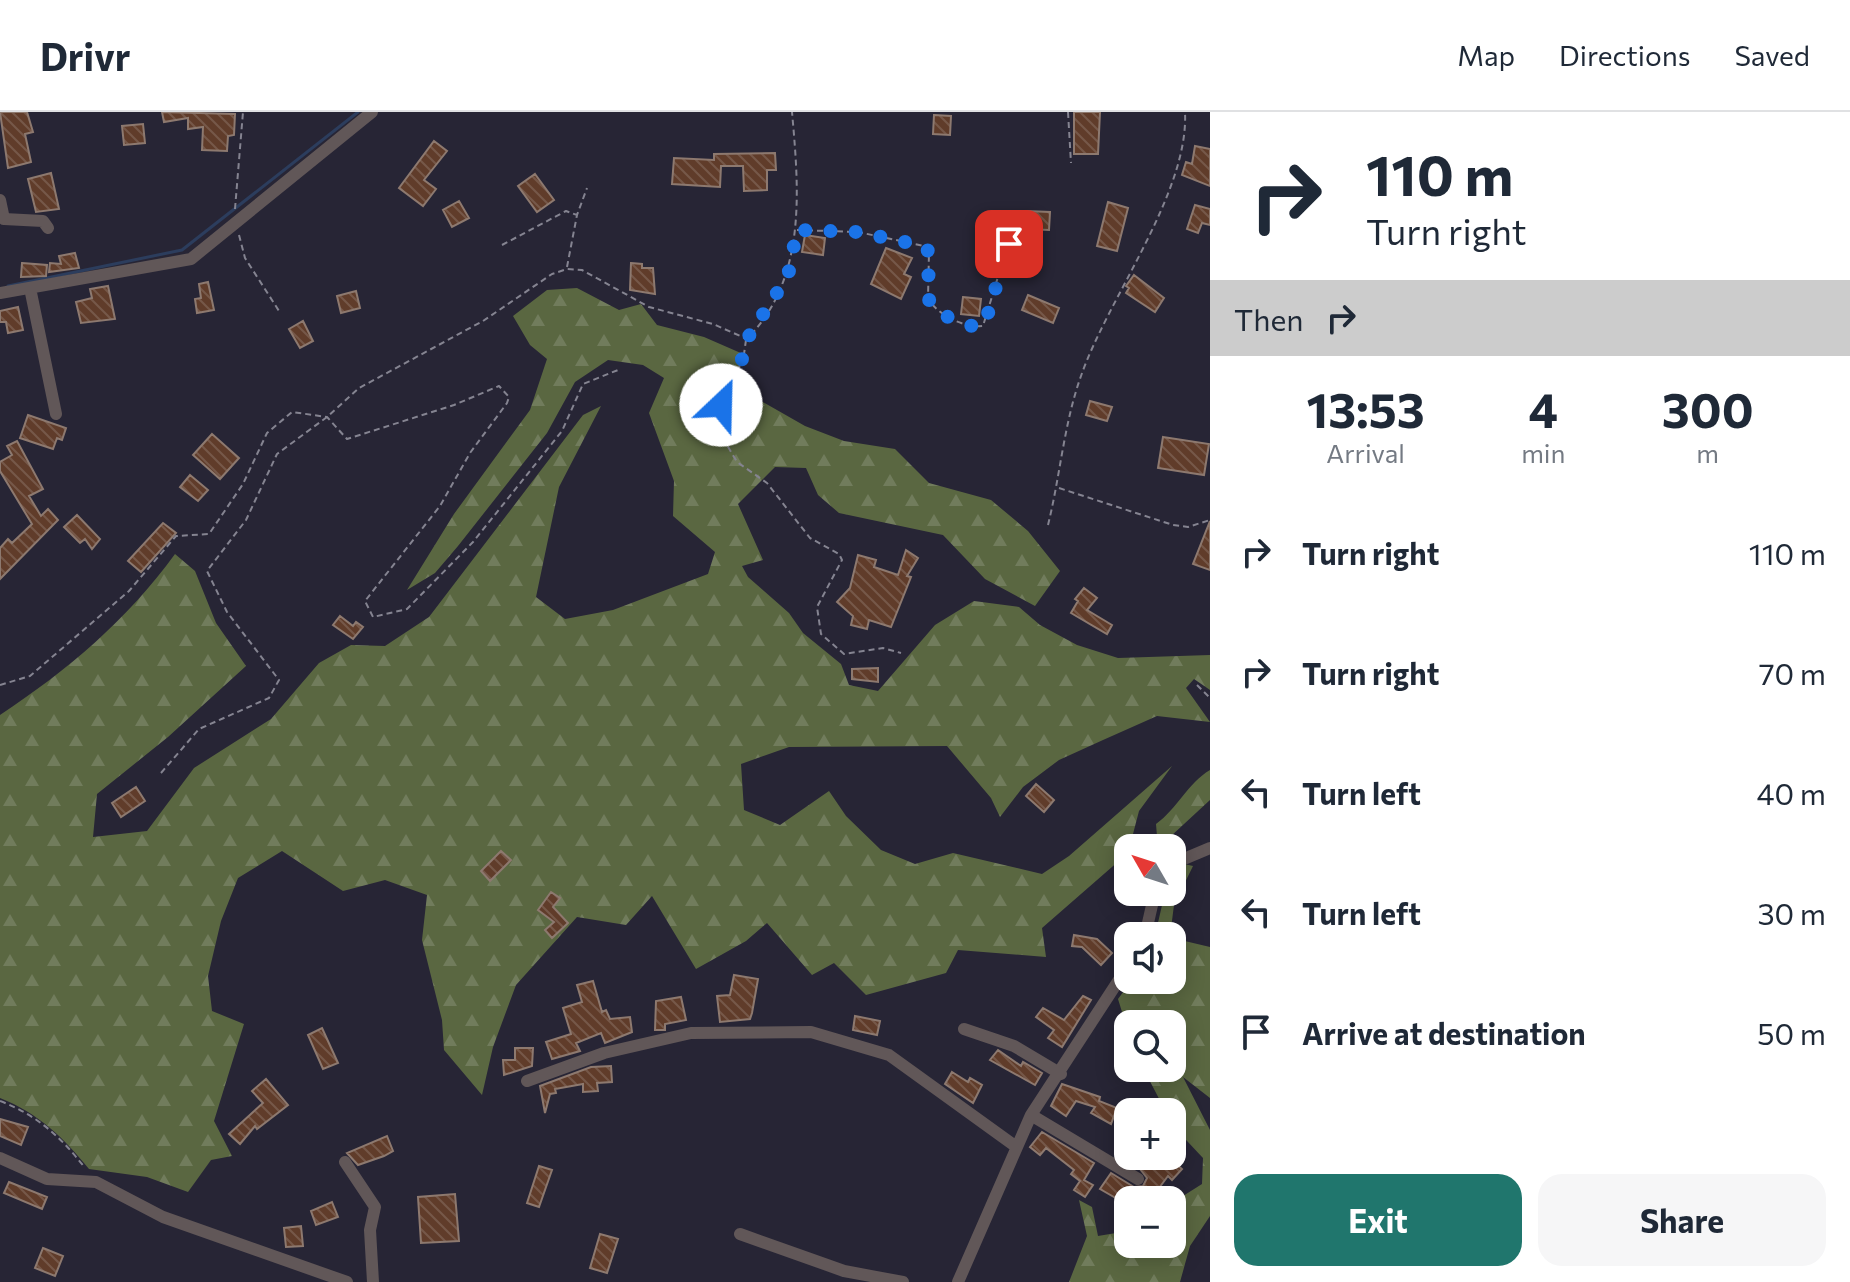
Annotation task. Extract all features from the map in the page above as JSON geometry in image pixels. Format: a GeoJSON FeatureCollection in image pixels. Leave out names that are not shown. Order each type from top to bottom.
{"type":"FeatureCollection","features":[{"type":"Feature","properties":{"kind":"street"},"geometry":{"type":"LineString","coordinates":[[0,293],[191,259],[372,112]]}},
{"type":"Feature","properties":{"kind":"street"},"geometry":{"type":"LineString","coordinates":[[0,200],[4,219],[43,221],[48,228]]}},
{"type":"Feature","properties":{"kind":"street"},"geometry":{"type":"LineString","coordinates":[[30,288],[56,414]]}},
{"type":"Feature","properties":{"kind":"street"},"geometry":{"type":"LineString","coordinates":[[1186,858],[1210,848]]}},
{"type":"Feature","properties":{"kind":"street"},"geometry":{"type":"LineString","coordinates":[[958,1282],[1031,1115],[1061,1074],[1114,989]]}},
{"type":"Feature","properties":{"kind":"street"},"geometry":{"type":"LineString","coordinates":[[964,1029],[1014,1046],[1061,1074]]}},
{"type":"Feature","properties":{"kind":"street"},"geometry":{"type":"LineString","coordinates":[[527,1081],[604,1053],[691,1033],[811,1032],[889,1055],[1015,1146]]}},
{"type":"Feature","properties":{"kind":"street"},"geometry":{"type":"LineString","coordinates":[[1031,1115],[1138,1179]]}},
{"type":"Feature","properties":{"kind":"street"},"geometry":{"type":"LineString","coordinates":[[0,1158],[47,1179],[96,1182],[163,1217],[347,1282]]}},
{"type":"Feature","properties":{"kind":"street"},"geometry":{"type":"LineString","coordinates":[[345,1162],[375,1207],[370,1230],[373,1282]]}},
{"type":"Feature","properties":{"kind":"street"},"geometry":{"type":"LineString","coordinates":[[740,1234],[844,1271],[903,1282]]}},
{"type":"Feature","properties":{"kind":"path"},"geometry":{"type":"LineString","coordinates":[[235,200],[243,112]]}},
{"type":"Feature","properties":{"kind":"path"},"geometry":{"type":"LineString","coordinates":[[792,112],[797,230],[788,276],[747,339],[741,363],[721,405],[721,435],[737,462],[767,483],[810,538],[839,554],[842,560],[817,607],[821,634],[844,654],[883,648],[901,653]]}},
{"type":"Feature","properties":{"kind":"path"},"geometry":{"type":"LineString","coordinates":[[1068,112],[1071,163]]}},
{"type":"Feature","properties":{"kind":"path"},"geometry":{"type":"LineString","coordinates":[[1048,525],[1080,378],[1114,301],[1161,213],[1186,132],[1185,112]]}},
{"type":"Feature","properties":{"kind":"path"},"geometry":{"type":"LineString","coordinates":[[567,269],[577,215],[587,188]]}},
{"type":"Feature","properties":{"kind":"path"},"geometry":{"type":"LineString","coordinates":[[502,245],[566,211],[577,215]]}},
{"type":"Feature","properties":{"kind":"path"},"geometry":{"type":"LineString","coordinates":[[236,223],[245,258],[279,311]]}},
{"type":"Feature","properties":{"kind":"path"},"geometry":{"type":"LineString","coordinates":[[797,230],[858,232],[924,246],[929,252],[928,298],[931,304],[953,320],[978,327],[983,326],[994,297],[1012,231]]}},
{"type":"Feature","properties":{"kind":"path"},"geometry":{"type":"LineString","coordinates":[[161,773],[199,729],[269,698],[279,680],[227,612],[207,571],[246,520],[277,454],[327,417],[359,388],[483,321],[552,274],[567,269],[582,270],[649,307],[713,324],[747,339]]}},
{"type":"Feature","properties":{"kind":"path"},"geometry":{"type":"LineString","coordinates":[[741,363],[740,398],[748,410]]}},
{"type":"Feature","properties":{"kind":"path"},"geometry":{"type":"LineString","coordinates":[[0,685],[30,676],[129,591],[176,536],[209,534],[243,484],[267,433],[292,412],[327,417],[347,439],[454,405],[499,386],[509,397],[470,453],[440,506],[365,601],[373,617],[407,609],[473,542],[562,431],[583,384],[618,370]]}},
{"type":"Feature","properties":{"kind":"path"},"geometry":{"type":"LineString","coordinates":[[1057,487],[1173,525],[1188,527],[1210,520]]}},
{"type":"Feature","properties":{"kind":"path"},"geometry":{"type":"LineString","coordinates":[[1197,685],[1210,698]]}},
{"type":"Feature","properties":{"kind":"path"},"geometry":{"type":"LineString","coordinates":[[0,1101],[26,1111],[62,1138],[96,1182]]}},
{"type":"Feature","properties":{"kind":"green space"},"geometry":{"type":"Polygon","coordinates":[[[577,288],[619,310],[641,304],[657,325],[704,337],[743,354],[736,382],[754,397],[805,426],[844,441],[895,449],[929,483],[991,500],[1028,531],[1060,571],[1035,606],[985,579],[943,535],[839,513],[818,495],[806,468],[775,467],[738,504],[763,560],[742,566],[748,577],[789,613],[803,633],[841,664],[849,685],[878,691],[935,625],[974,601],[1019,607],[1040,625],[1077,645],[1118,658],[1210,655],[1210,690],[1194,679],[1186,688],[1210,722],[1157,716],[1103,740],[1059,760],[1023,787],[1000,817],[991,798],[947,746],[789,747],[741,764],[744,810],[780,825],[829,791],[846,816],[881,850],[915,864],[953,853],[1042,874],[1069,856],[1172,766],[1139,811],[1133,834],[1114,834],[1114,865],[1042,928],[1046,957],[958,950],[946,973],[866,995],[834,963],[812,975],[767,923],[746,941],[696,969],[652,896],[626,925],[577,917],[516,985],[493,1047],[482,1095],[444,1050],[442,1020],[422,940],[427,895],[385,880],[343,891],[282,851],[238,878],[221,921],[208,976],[212,1011],[244,1024],[214,1121],[232,1156],[211,1160],[188,1192],[147,1177],[89,1169],[49,1128],[26,1111],[0,1098],[0,715],[73,662],[95,642],[137,601],[175,554],[195,571],[216,623],[246,666],[168,737],[97,794],[93,837],[147,831],[194,768],[271,719],[319,663],[351,645],[385,646],[429,617],[583,415],[601,406],[559,487],[536,597],[565,619],[613,610],[708,574],[715,552],[673,516],[674,481],[649,413],[664,378],[643,365],[608,360],[575,382],[547,433],[458,546],[435,573],[407,590],[454,514],[530,410],[547,359],[530,345],[513,316],[547,290],[577,288]]]}},
{"type":"Feature","properties":{"kind":"green space"},"geometry":{"type":"Polygon","coordinates":[[[1210,770],[1210,800],[1173,834],[1157,834],[1156,824],[1210,770]]]}},
{"type":"Feature","properties":{"kind":"green space"},"geometry":{"type":"Polygon","coordinates":[[[1186,864],[1193,866],[1186,880],[1186,864]]]}},
{"type":"Feature","properties":{"kind":"green space"},"geometry":{"type":"Polygon","coordinates":[[[1162,906],[1174,906],[1172,922],[1158,922],[1162,906]]]}},
{"type":"Feature","properties":{"kind":"green space"},"geometry":{"type":"Polygon","coordinates":[[[1186,941],[1210,947],[1210,1098],[1186,1079],[1186,1010],[1121,1010],[1118,999],[1122,994],[1186,994],[1186,941]]]}},
{"type":"Feature","properties":{"kind":"green space"},"geometry":{"type":"Polygon","coordinates":[[[1150,1082],[1186,1082],[1210,1130],[1210,1216],[1190,1246],[1180,1282],[1069,1282],[1087,1236],[1079,1200],[1092,1207],[1098,1236],[1114,1233],[1114,1258],[1186,1258],[1186,1194],[1202,1184],[1203,1158],[1186,1140],[1186,1098],[1159,1098],[1150,1082]]]}},
{"type":"Feature","properties":{"kind":"building"},"geometry":{"type":"Polygon","coordinates":[[[0,112],[27,112],[33,132],[25,134],[31,162],[8,168],[0,112]]]}},
{"type":"Feature","properties":{"kind":"building"},"geometry":{"type":"Polygon","coordinates":[[[162,112],[235,114],[234,135],[228,136],[227,151],[202,150],[203,127],[188,129],[188,118],[164,122],[162,112]]]}},
{"type":"Feature","properties":{"kind":"building"},"geometry":{"type":"Polygon","coordinates":[[[1074,112],[1100,112],[1098,154],[1074,154],[1074,112]]]}},
{"type":"Feature","properties":{"kind":"building"},"geometry":{"type":"Polygon","coordinates":[[[934,115],[951,116],[950,135],[933,134],[934,115]]]}},
{"type":"Feature","properties":{"kind":"building"},"geometry":{"type":"Polygon","coordinates":[[[143,124],[145,143],[124,145],[122,126],[143,124]]]}},
{"type":"Feature","properties":{"kind":"building"},"geometry":{"type":"Polygon","coordinates":[[[434,141],[447,151],[424,180],[436,189],[423,206],[399,188],[434,141]]]}},
{"type":"Feature","properties":{"kind":"building"},"geometry":{"type":"Polygon","coordinates":[[[1195,146],[1210,149],[1210,186],[1182,175],[1186,162],[1192,164],[1195,146]]]}},
{"type":"Feature","properties":{"kind":"building"},"geometry":{"type":"Polygon","coordinates":[[[775,153],[776,170],[767,170],[767,190],[744,191],[743,166],[721,166],[720,187],[672,184],[674,158],[714,160],[714,154],[775,153]]]}},
{"type":"Feature","properties":{"kind":"building"},"geometry":{"type":"Polygon","coordinates":[[[51,173],[59,209],[36,212],[28,179],[51,173]]]}},
{"type":"Feature","properties":{"kind":"building"},"geometry":{"type":"Polygon","coordinates":[[[535,174],[554,200],[537,212],[518,186],[535,174]]]}},
{"type":"Feature","properties":{"kind":"building"},"geometry":{"type":"Polygon","coordinates":[[[459,201],[469,218],[452,227],[443,210],[459,201]]]}},
{"type":"Feature","properties":{"kind":"building"},"geometry":{"type":"Polygon","coordinates":[[[1108,202],[1128,208],[1117,251],[1097,246],[1108,202]]]}},
{"type":"Feature","properties":{"kind":"building"},"geometry":{"type":"Polygon","coordinates":[[[1195,205],[1210,209],[1210,225],[1202,223],[1198,233],[1187,229],[1195,205]]]}},
{"type":"Feature","properties":{"kind":"building"},"geometry":{"type":"Polygon","coordinates":[[[1026,211],[1050,212],[1049,230],[1025,229],[1026,211]]]}},
{"type":"Feature","properties":{"kind":"building"},"geometry":{"type":"Polygon","coordinates":[[[805,235],[825,238],[823,255],[802,252],[805,235]]]}},
{"type":"Feature","properties":{"kind":"building"},"geometry":{"type":"Polygon","coordinates":[[[886,248],[912,258],[904,274],[911,277],[901,299],[871,284],[886,248]]]}},
{"type":"Feature","properties":{"kind":"building"},"geometry":{"type":"Polygon","coordinates":[[[75,253],[79,268],[49,272],[50,263],[61,264],[59,256],[75,253]]]}},
{"type":"Feature","properties":{"kind":"building"},"geometry":{"type":"Polygon","coordinates":[[[22,263],[47,265],[46,276],[21,277],[22,263]]]}},
{"type":"Feature","properties":{"kind":"building"},"geometry":{"type":"Polygon","coordinates":[[[631,263],[642,264],[642,268],[653,268],[655,294],[630,290],[631,263]]]}},
{"type":"Feature","properties":{"kind":"building"},"geometry":{"type":"Polygon","coordinates":[[[1134,275],[1164,298],[1155,312],[1126,293],[1129,288],[1126,286],[1134,275]]]}},
{"type":"Feature","properties":{"kind":"building"},"geometry":{"type":"Polygon","coordinates":[[[208,282],[214,310],[197,313],[195,299],[201,298],[199,284],[208,282]]]}},
{"type":"Feature","properties":{"kind":"building"},"geometry":{"type":"Polygon","coordinates":[[[108,286],[115,319],[81,323],[76,302],[92,298],[90,289],[108,286]]]}},
{"type":"Feature","properties":{"kind":"building"},"geometry":{"type":"Polygon","coordinates":[[[356,291],[360,308],[341,313],[337,296],[356,291]]]}},
{"type":"Feature","properties":{"kind":"building"},"geometry":{"type":"Polygon","coordinates":[[[1028,295],[1059,308],[1053,323],[1022,310],[1028,295]]]}},
{"type":"Feature","properties":{"kind":"building"},"geometry":{"type":"Polygon","coordinates":[[[963,297],[981,299],[979,316],[961,314],[963,297]]]}},
{"type":"Feature","properties":{"kind":"building"},"geometry":{"type":"Polygon","coordinates":[[[18,307],[23,330],[8,333],[6,322],[0,322],[0,311],[18,307]]]}},
{"type":"Feature","properties":{"kind":"building"},"geometry":{"type":"Polygon","coordinates":[[[303,321],[313,341],[300,348],[289,329],[303,321]]]}},
{"type":"Feature","properties":{"kind":"building"},"geometry":{"type":"Polygon","coordinates":[[[1090,401],[1112,407],[1107,421],[1086,415],[1090,401]]]}},
{"type":"Feature","properties":{"kind":"building"},"geometry":{"type":"Polygon","coordinates":[[[28,415],[66,428],[62,440],[57,438],[53,449],[20,438],[28,415]]]}},
{"type":"Feature","properties":{"kind":"building"},"geometry":{"type":"Polygon","coordinates":[[[212,434],[239,458],[220,479],[193,455],[212,434]]]}},
{"type":"Feature","properties":{"kind":"building"},"geometry":{"type":"Polygon","coordinates":[[[1163,437],[1209,444],[1204,475],[1158,468],[1163,437]]]}},
{"type":"Feature","properties":{"kind":"building"},"geometry":{"type":"Polygon","coordinates":[[[17,441],[43,489],[29,496],[41,516],[48,509],[58,520],[0,579],[0,548],[8,539],[12,543],[32,524],[0,471],[0,462],[12,455],[7,446],[17,441]]]}},
{"type":"Feature","properties":{"kind":"building"},"geometry":{"type":"Polygon","coordinates":[[[190,475],[208,490],[198,501],[180,487],[190,475]]]}},
{"type":"Feature","properties":{"kind":"building"},"geometry":{"type":"Polygon","coordinates":[[[77,515],[100,539],[92,549],[85,539],[80,543],[64,527],[77,515]]]}},
{"type":"Feature","properties":{"kind":"building"},"geometry":{"type":"Polygon","coordinates":[[[1210,521],[1210,570],[1193,564],[1210,521]]]}},
{"type":"Feature","properties":{"kind":"building"},"geometry":{"type":"Polygon","coordinates":[[[163,523],[176,533],[141,572],[128,561],[163,523]]]}},
{"type":"Feature","properties":{"kind":"building"},"geometry":{"type":"Polygon","coordinates":[[[906,550],[918,558],[907,576],[911,577],[891,627],[869,620],[867,629],[851,625],[853,616],[837,602],[850,588],[858,555],[876,560],[874,567],[898,575],[906,550]]]}},
{"type":"Feature","properties":{"kind":"building"},"geometry":{"type":"Polygon","coordinates":[[[1084,588],[1097,598],[1087,610],[1112,625],[1107,634],[1071,613],[1078,601],[1075,599],[1084,588]]]}},
{"type":"Feature","properties":{"kind":"building"},"geometry":{"type":"Polygon","coordinates":[[[340,616],[353,626],[356,622],[363,627],[353,639],[333,625],[340,616]]]}},
{"type":"Feature","properties":{"kind":"building"},"geometry":{"type":"Polygon","coordinates":[[[878,668],[878,682],[852,679],[852,669],[878,668]]]}},
{"type":"Feature","properties":{"kind":"building"},"geometry":{"type":"Polygon","coordinates":[[[1036,784],[1054,800],[1044,812],[1026,796],[1036,784]]]}},
{"type":"Feature","properties":{"kind":"building"},"geometry":{"type":"Polygon","coordinates":[[[136,787],[145,801],[121,817],[112,803],[136,787]]]}},
{"type":"Feature","properties":{"kind":"building"},"geometry":{"type":"Polygon","coordinates":[[[501,851],[511,860],[490,881],[481,871],[501,851]]]}},
{"type":"Feature","properties":{"kind":"building"},"geometry":{"type":"Polygon","coordinates":[[[551,892],[560,898],[553,907],[568,923],[552,938],[545,930],[554,922],[538,910],[551,892]]]}},
{"type":"Feature","properties":{"kind":"building"},"geometry":{"type":"Polygon","coordinates":[[[1074,935],[1097,939],[1112,953],[1101,965],[1082,947],[1072,946],[1074,935]]]}},
{"type":"Feature","properties":{"kind":"building"},"geometry":{"type":"Polygon","coordinates":[[[734,975],[758,979],[752,1013],[750,1019],[720,1022],[717,996],[730,995],[734,975]]]}},
{"type":"Feature","properties":{"kind":"building"},"geometry":{"type":"Polygon","coordinates":[[[593,981],[602,1012],[606,1010],[610,1019],[630,1017],[632,1032],[605,1043],[601,1033],[576,1043],[580,1051],[552,1059],[546,1042],[571,1034],[563,1008],[582,1002],[577,985],[593,981]]]}},
{"type":"Feature","properties":{"kind":"building"},"geometry":{"type":"Polygon","coordinates":[[[1083,996],[1091,1000],[1062,1047],[1048,1038],[1054,1030],[1036,1017],[1043,1008],[1064,1020],[1083,996]]]}},
{"type":"Feature","properties":{"kind":"building"},"geometry":{"type":"Polygon","coordinates":[[[681,997],[686,1020],[665,1024],[665,1030],[655,1030],[656,1001],[681,997]]]}},
{"type":"Feature","properties":{"kind":"building"},"geometry":{"type":"Polygon","coordinates":[[[855,1016],[880,1021],[877,1035],[853,1030],[855,1016]]]}},
{"type":"Feature","properties":{"kind":"building"},"geometry":{"type":"Polygon","coordinates":[[[322,1028],[338,1063],[323,1069],[308,1035],[322,1028]]]}},
{"type":"Feature","properties":{"kind":"building"},"geometry":{"type":"Polygon","coordinates":[[[515,1048],[533,1048],[532,1066],[504,1075],[503,1060],[515,1060],[515,1048]]]}},
{"type":"Feature","properties":{"kind":"building"},"geometry":{"type":"Polygon","coordinates":[[[998,1050],[1021,1066],[1023,1062],[1042,1073],[1035,1085],[990,1060],[998,1050]]]}},
{"type":"Feature","properties":{"kind":"building"},"geometry":{"type":"Polygon","coordinates":[[[611,1066],[612,1082],[597,1083],[598,1091],[583,1092],[583,1084],[555,1089],[556,1093],[550,1094],[545,1113],[540,1086],[591,1067],[611,1066]]]}},
{"type":"Feature","properties":{"kind":"building"},"geometry":{"type":"Polygon","coordinates":[[[952,1072],[968,1082],[970,1078],[982,1085],[973,1103],[945,1084],[952,1072]]]}},
{"type":"Feature","properties":{"kind":"building"},"geometry":{"type":"Polygon","coordinates":[[[266,1079],[288,1105],[257,1129],[255,1126],[240,1144],[229,1134],[263,1103],[252,1091],[266,1079]]]}},
{"type":"Feature","properties":{"kind":"building"},"geometry":{"type":"Polygon","coordinates":[[[1062,1084],[1100,1097],[1099,1101],[1114,1107],[1114,1116],[1111,1124],[1091,1113],[1095,1107],[1076,1101],[1066,1116],[1051,1106],[1062,1084]]]}},
{"type":"Feature","properties":{"kind":"building"},"geometry":{"type":"Polygon","coordinates":[[[0,1119],[28,1127],[21,1145],[0,1136],[0,1119]]]}},
{"type":"Feature","properties":{"kind":"building"},"geometry":{"type":"Polygon","coordinates":[[[1042,1132],[1094,1163],[1084,1180],[1093,1185],[1085,1197],[1074,1190],[1080,1181],[1071,1174],[1074,1170],[1046,1148],[1040,1155],[1030,1147],[1042,1132]]]}},
{"type":"Feature","properties":{"kind":"building"},"geometry":{"type":"Polygon","coordinates":[[[387,1136],[393,1151],[384,1156],[358,1165],[347,1153],[387,1136]]]}},
{"type":"Feature","properties":{"kind":"building"},"geometry":{"type":"Polygon","coordinates":[[[539,1166],[552,1170],[539,1207],[527,1203],[539,1166]]]}},
{"type":"Feature","properties":{"kind":"building"},"geometry":{"type":"Polygon","coordinates":[[[1141,1170],[1181,1170],[1172,1180],[1168,1176],[1160,1186],[1143,1186],[1147,1178],[1141,1170]]]}},
{"type":"Feature","properties":{"kind":"building"},"geometry":{"type":"Polygon","coordinates":[[[1111,1173],[1132,1186],[1114,1186],[1114,1197],[1100,1189],[1111,1173]]]}},
{"type":"Feature","properties":{"kind":"building"},"geometry":{"type":"Polygon","coordinates":[[[9,1182],[47,1197],[42,1209],[4,1193],[9,1182]]]}},
{"type":"Feature","properties":{"kind":"building"},"geometry":{"type":"Polygon","coordinates":[[[455,1194],[459,1241],[421,1243],[418,1197],[455,1194]]]}},
{"type":"Feature","properties":{"kind":"building"},"geometry":{"type":"Polygon","coordinates":[[[332,1202],[338,1217],[316,1225],[311,1211],[332,1202]]]}},
{"type":"Feature","properties":{"kind":"building"},"geometry":{"type":"Polygon","coordinates":[[[301,1226],[303,1246],[286,1247],[284,1228],[301,1226]]]}},
{"type":"Feature","properties":{"kind":"building"},"geometry":{"type":"Polygon","coordinates":[[[600,1234],[618,1239],[607,1273],[590,1268],[600,1234]]]}},
{"type":"Feature","properties":{"kind":"building"},"geometry":{"type":"Polygon","coordinates":[[[43,1248],[63,1256],[55,1276],[35,1268],[43,1248]]]}},
{"type":"Feature","properties":{"kind":"waterway"},"geometry":{"type":"LineString","coordinates":[[8,286],[182,250],[358,112]]}},
{"type":"Feature","properties":{"kind":"route"},"geometry":{"type":"LineString","coordinates":[[721,405],[741,363],[747,339],[788,276],[797,230],[858,232],[924,246],[929,252],[928,298],[931,304],[953,320],[978,327],[983,326],[986,320],[1009,244]]}}]}
